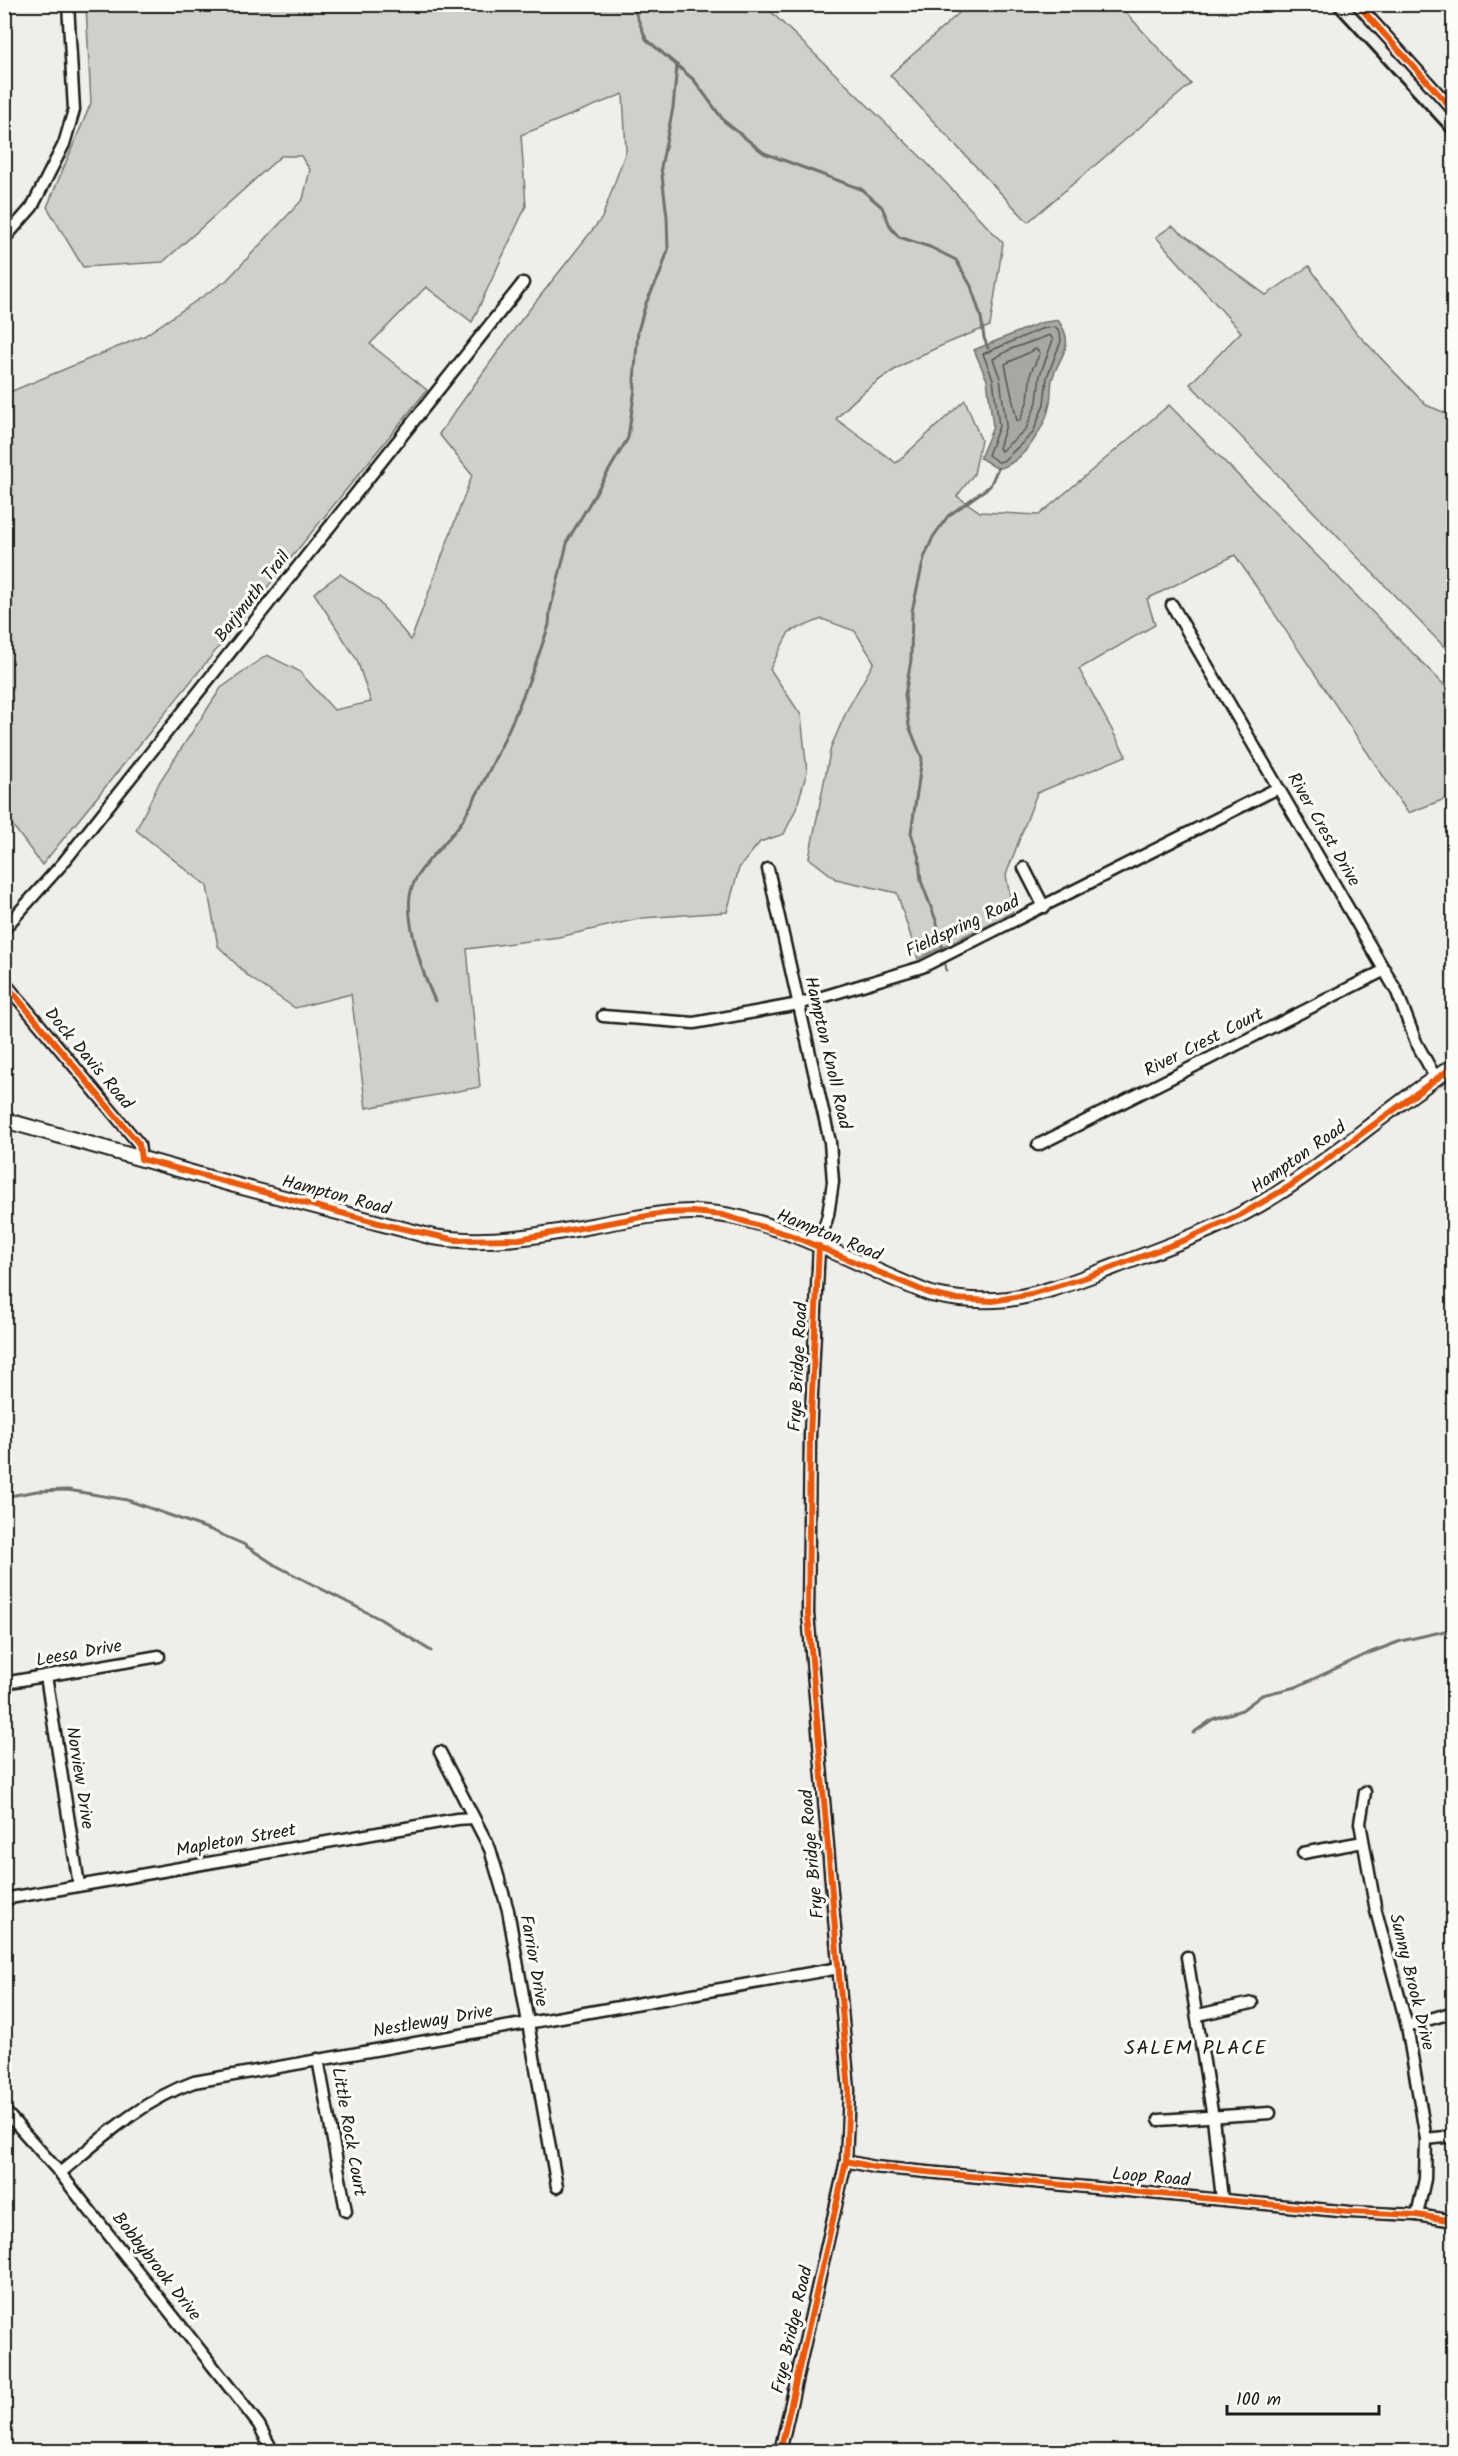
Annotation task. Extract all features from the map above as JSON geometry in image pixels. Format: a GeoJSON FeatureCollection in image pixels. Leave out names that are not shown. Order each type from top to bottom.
{"type":"FeatureCollection","features":[{"type":"Feature","properties":{"kind":"main road","name":"Hampton Road"},"geometry":{"type":"LineString","coordinates":[[4,1120],[383,1225],[456,1240],[519,1239],[664,1213],[692,1212],[723,1215],[754,1222],[819,1246],[904,1284],[953,1299],[993,1301],[1031,1294],[1166,1247],[1242,1214],[1290,1186],[1435,1077],[1454,1066]]}},
{"type":"Feature","properties":{"kind":"street"},"geometry":{"type":"LineString","coordinates":[[4,239],[32,207],[64,144],[74,110],[68,4]]}},
{"type":"Feature","properties":{"kind":"street"},"geometry":{"type":"LineString","coordinates":[[1357,4],[1454,111]]}},
{"type":"Feature","properties":{"kind":"street","name":"Barjmuth Trail"},"geometry":{"type":"LineString","coordinates":[[4,929],[63,863],[523,283]]}},
{"type":"Feature","properties":{"kind":"street","name":"River Crest Drive"},"geometry":{"type":"LineString","coordinates":[[1172,605],[1385,970],[1404,1006],[1416,1042],[1435,1077]]}},
{"type":"Feature","properties":{"kind":"street","name":"Fieldspring Road"},"geometry":{"type":"LineString","coordinates":[[603,1016],[694,1023],[799,1004],[922,967],[1278,788]]}},
{"type":"Feature","properties":{"kind":"street"},"geometry":{"type":"LineString","coordinates":[[1024,868],[1044,907]]}},
{"type":"Feature","properties":{"kind":"street","name":"Hampton Knoll Road"},"geometry":{"type":"LineString","coordinates":[[768,869],[830,1142],[832,1182],[828,1215],[819,1246]]}},
{"type":"Feature","properties":{"kind":"street","name":"River Crest Court"},"geometry":{"type":"LineString","coordinates":[[1038,1145],[1385,970]]}},
{"type":"Feature","properties":{"kind":"street","name":"Dock Davis Road"},"geometry":{"type":"LineString","coordinates":[[4,982],[139,1144],[141,1159]]}},
{"type":"Feature","properties":{"kind":"street","name":"Frye Bridge Road"},"geometry":{"type":"LineString","coordinates":[[780,2451],[846,2161],[849,2091],[808,1614],[810,1460],[819,1246]]}},
{"type":"Feature","properties":{"kind":"street","name":"Leesa Drive"},"geometry":{"type":"LineString","coordinates":[[4,1683],[159,1656]]}},
{"type":"Feature","properties":{"kind":"street","name":"Norview Drive"},"geometry":{"type":"LineString","coordinates":[[46,1676],[79,1885]]}},
{"type":"Feature","properties":{"kind":"street","name":"Farrior Drive"},"geometry":{"type":"LineString","coordinates":[[440,1752],[490,1850],[508,1910],[556,2187]]}},
{"type":"Feature","properties":{"kind":"street","name":"Sunny Brook Drive"},"geometry":{"type":"LineString","coordinates":[[1365,1792],[1360,1822],[1363,1842],[1376,1911],[1407,2026],[1426,2139],[1425,2179],[1417,2215]]}},
{"type":"Feature","properties":{"kind":"street","name":"Mapleton Street"},"geometry":{"type":"LineString","coordinates":[[4,1899],[445,1821],[473,1818]]}},
{"type":"Feature","properties":{"kind":"street"},"geometry":{"type":"LineString","coordinates":[[1303,1853],[1363,1842]]}},
{"type":"Feature","properties":{"kind":"street"},"geometry":{"type":"LineString","coordinates":[[1187,1957],[1213,2118],[1222,2199]]}},
{"type":"Feature","properties":{"kind":"street","name":"Nestleway Drive"},"geometry":{"type":"LineString","coordinates":[[60,2174],[129,2115],[174,2089],[222,2075],[839,1968]]}},
{"type":"Feature","properties":{"kind":"street"},"geometry":{"type":"LineString","coordinates":[[1198,2015],[1252,2003]]}},
{"type":"Feature","properties":{"kind":"street"},"geometry":{"type":"LineString","coordinates":[[1407,2026],[1454,2012]]}},
{"type":"Feature","properties":{"kind":"street","name":"Little Rock Court"},"geometry":{"type":"LineString","coordinates":[[318,2060],[346,2211]]}},
{"type":"Feature","properties":{"kind":"street","name":"Bobbybrook Drive"},"geometry":{"type":"LineString","coordinates":[[4,2110],[60,2174],[259,2425],[273,2451]]}},
{"type":"Feature","properties":{"kind":"street"},"geometry":{"type":"LineString","coordinates":[[1159,2120],[1270,2113]]}},
{"type":"Feature","properties":{"kind":"street"},"geometry":{"type":"LineString","coordinates":[[1426,2139],[1454,2136]]}},
{"type":"Feature","properties":{"kind":"street","name":"Loop Road"},"geometry":{"type":"LineString","coordinates":[[846,2161],[874,2167],[1350,2212],[1417,2215],[1454,2221]]}},
{"type":"Feature","properties":{"kind":"shaded area"},"geometry":{"type":"Polygon","coordinates":[[[1118,4],[1191,84],[1028,222],[890,75],[968,5],[1118,4]]]}},
{"type":"Feature","properties":{"kind":"shaded area"},"geometry":{"type":"Polygon","coordinates":[[[86,5],[764,5],[924,160],[1003,243],[990,326],[947,343],[888,374],[870,387],[836,419],[896,463],[965,400],[981,440],[974,474],[957,496],[980,512],[1039,515],[1169,405],[1453,694],[1453,796],[1408,813],[1235,555],[1147,599],[1155,625],[1079,669],[1126,756],[1037,793],[1006,875],[1013,912],[918,959],[897,893],[836,879],[809,858],[831,747],[847,710],[874,662],[855,631],[822,619],[789,632],[770,669],[801,715],[807,772],[796,809],[784,834],[760,842],[739,868],[727,912],[642,918],[559,937],[467,949],[480,1087],[366,1108],[351,994],[295,1008],[249,977],[218,946],[207,886],[136,830],[160,781],[221,688],[267,655],[299,671],[334,710],[371,702],[357,660],[314,593],[340,574],[378,601],[411,640],[472,475],[439,434],[518,324],[602,218],[626,151],[623,94],[521,135],[526,206],[472,322],[426,287],[370,344],[427,390],[42,865],[5,815],[5,394],[144,336],[227,280],[303,199],[310,170],[301,156],[281,156],[163,262],[83,267],[47,207],[91,103],[86,5]]]}},
{"type":"Feature","properties":{"kind":"shaded area"},"geometry":{"type":"Polygon","coordinates":[[[1172,226],[1266,295],[1309,266],[1353,329],[1426,405],[1453,416],[1453,656],[1190,384],[1241,332],[1156,237],[1172,226]]]}},
{"type":"Feature","properties":{"kind":"water"},"geometry":{"type":"Polygon","coordinates":[[[1058,320],[1066,337],[1066,344],[1052,380],[1050,403],[1044,423],[1032,443],[1016,460],[998,469],[980,458],[993,427],[987,380],[974,350],[1040,323],[1058,320]]]}},
{"type":"Feature","properties":{"kind":"waterway"},"geometry":{"type":"LineString","coordinates":[[632,4],[646,39],[694,80],[724,121],[764,153],[861,189],[882,207],[891,228],[899,237],[930,247],[956,260],[971,286],[988,348]]}},
{"type":"Feature","properties":{"kind":"waterway"},"geometry":{"type":"LineString","coordinates":[[435,1001],[425,978],[413,935],[409,907],[410,896],[413,885],[425,865],[458,828],[500,748],[549,625],[550,611],[568,540],[628,438],[635,388],[638,331],[646,303],[660,274],[668,250],[661,167],[673,108],[677,65]]}},
{"type":"Feature","properties":{"kind":"waterway"},"geometry":{"type":"LineString","coordinates":[[943,953],[937,923],[921,881],[919,858],[911,833],[922,758],[909,726],[905,695],[911,660],[912,611],[924,558],[933,537],[948,516],[990,486],[998,468]]}},
{"type":"Feature","properties":{"kind":"waterway"},"geometry":{"type":"LineString","coordinates":[[944,959],[946,970]]}},
{"type":"Feature","properties":{"kind":"waterway"},"geometry":{"type":"LineString","coordinates":[[4,1497],[37,1491],[68,1490],[127,1500],[211,1530],[243,1544],[275,1565],[380,1619],[431,1651]]}},
{"type":"Feature","properties":{"kind":"waterway"},"geometry":{"type":"LineString","coordinates":[[1193,1733],[1213,1719],[1242,1710],[1262,1695],[1296,1687],[1369,1653],[1401,1641],[1454,1629]]}},
{"type":"Feature","properties":{"kind":"railway"},"geometry":{"type":"LineString","coordinates":[[1330,4],[1454,139]]}},
{"type":"Feature","properties":{"kind":"cycle path"},"geometry":{"type":"LineString","coordinates":[[1357,4],[1454,111]]}},
{"type":"Feature","properties":{"kind":"cycle path"},"geometry":{"type":"LineString","coordinates":[[4,982],[139,1144],[141,1159],[386,1225],[456,1240],[519,1239],[664,1213],[692,1212],[723,1215],[790,1235],[931,1294],[953,1299],[993,1301],[1031,1294],[1084,1278],[1185,1240],[1242,1214],[1290,1186],[1454,1066]]}},
{"type":"Feature","properties":{"kind":"cycle path"},"geometry":{"type":"LineString","coordinates":[[780,2452],[846,2161],[849,2091],[808,1614],[810,1436],[819,1246]]}},
{"type":"Feature","properties":{"kind":"cycle path"},"geometry":{"type":"LineString","coordinates":[[846,2161],[874,2167],[1350,2212],[1417,2215],[1454,2221]]}},
{"type":"Feature","properties":{"kind":"district","name":"SALEM PLACE"},"geometry":{"type":"Point","coordinates":[1196,2049]}}]}
